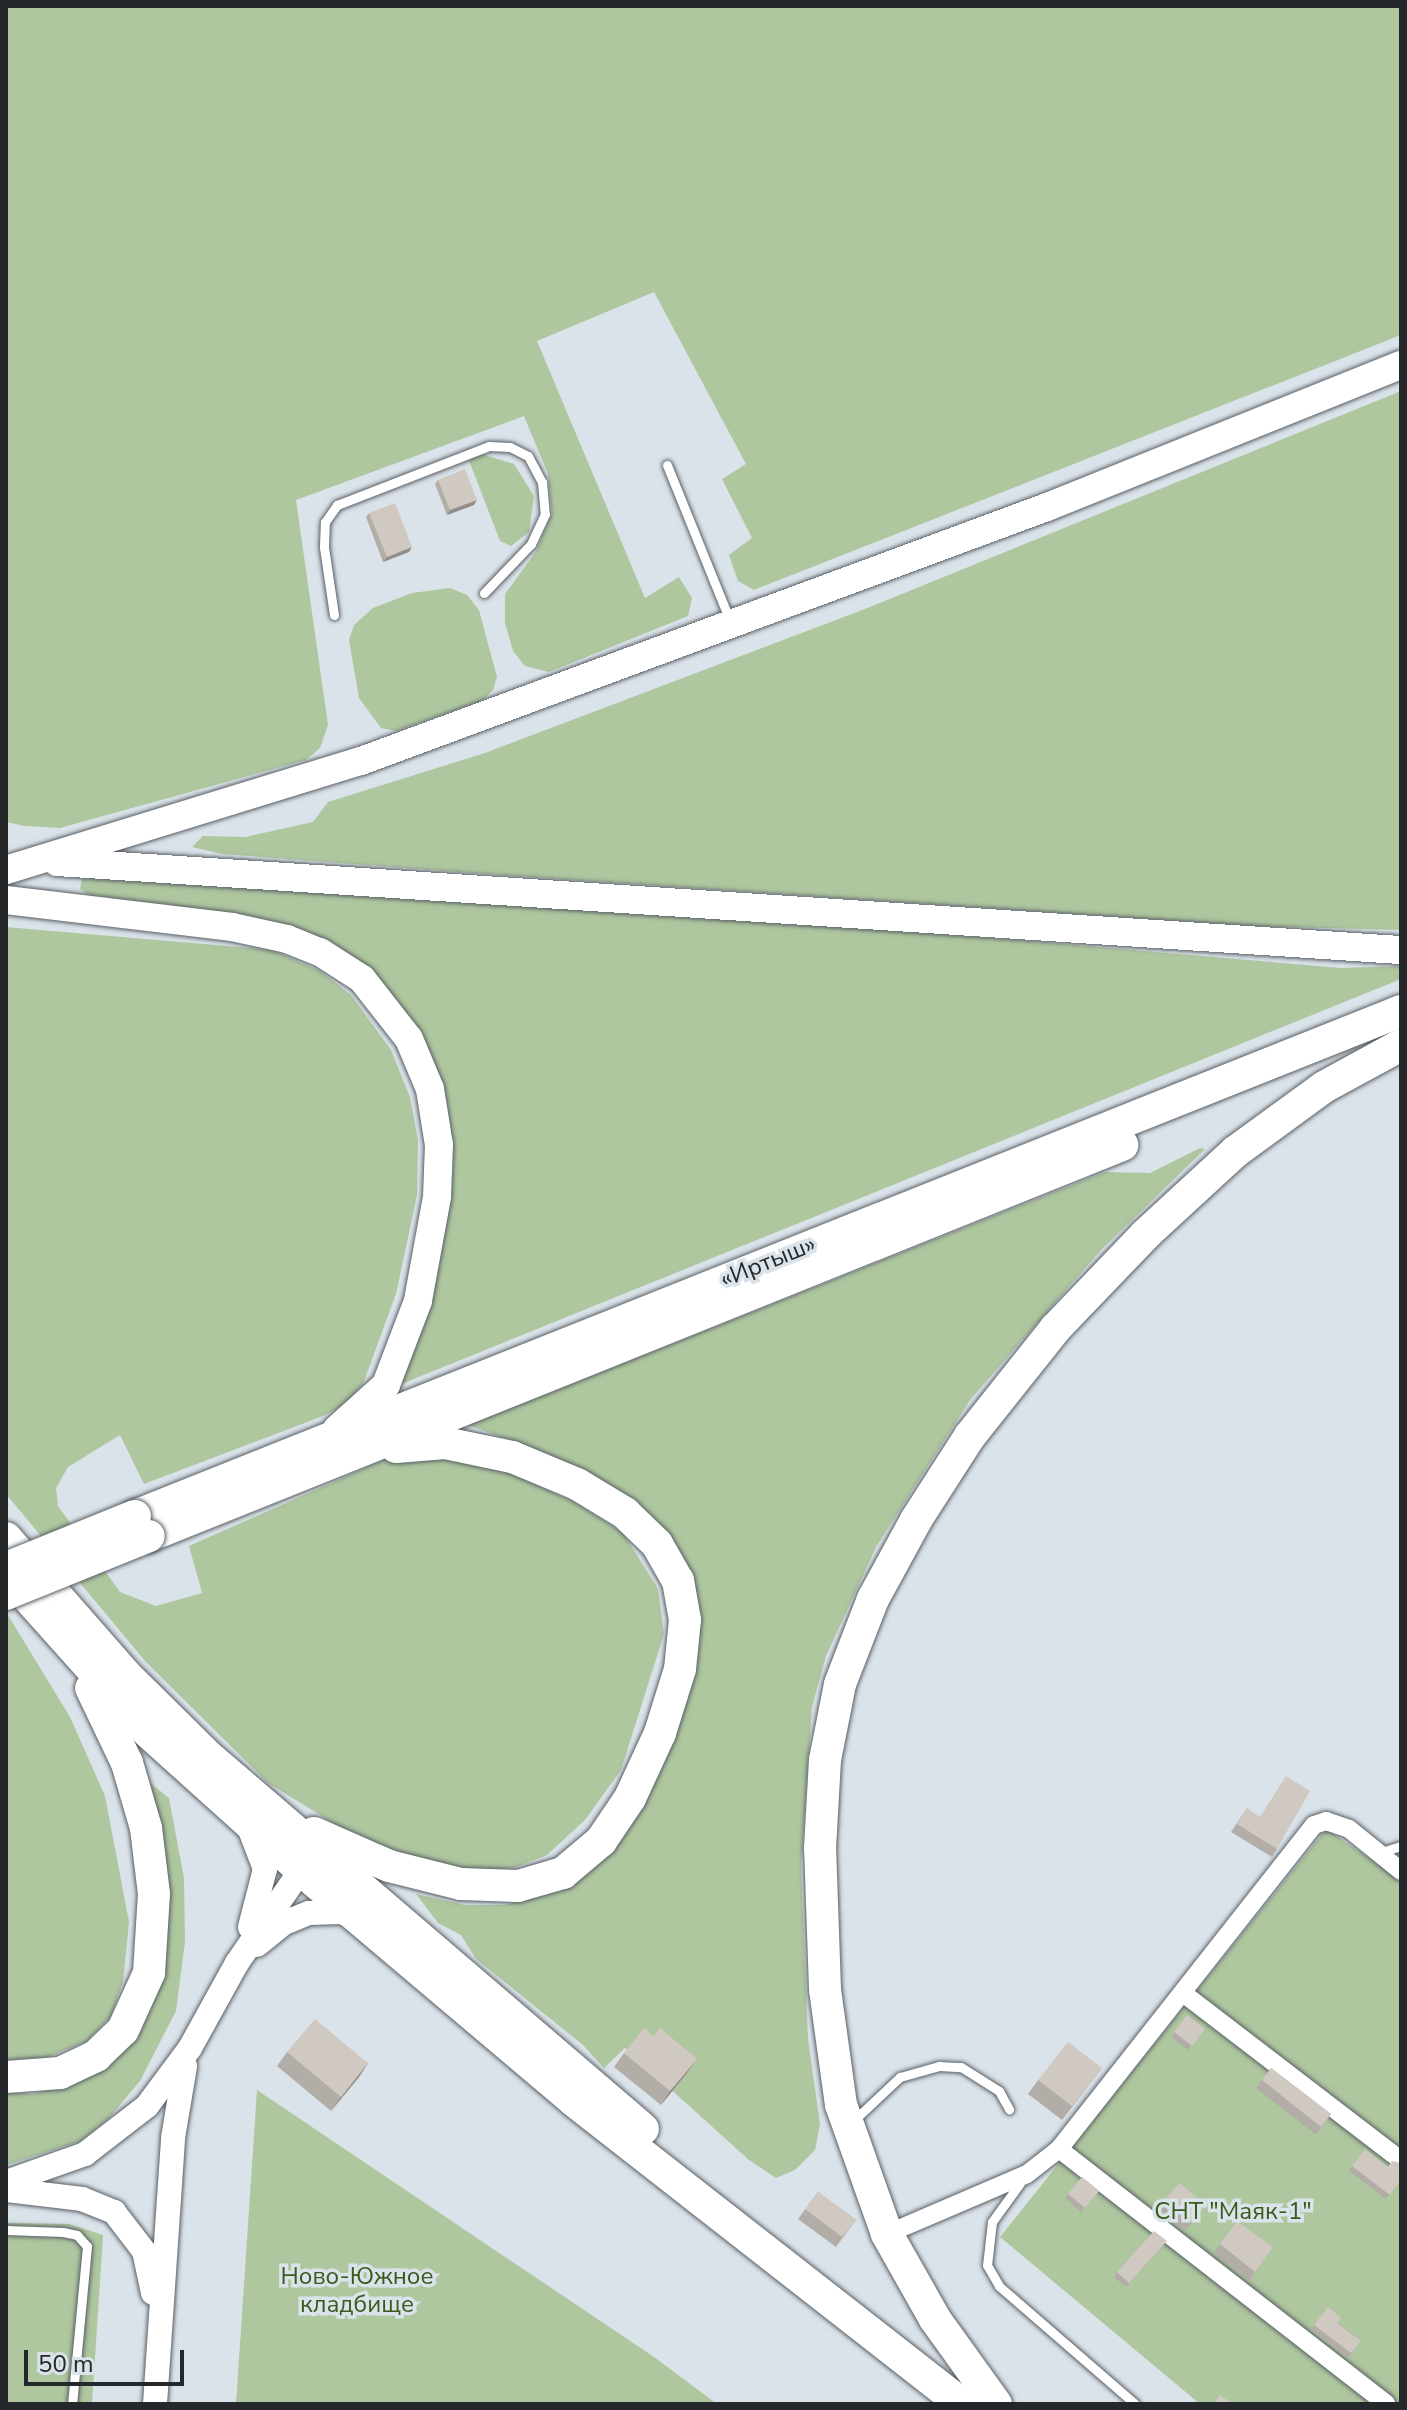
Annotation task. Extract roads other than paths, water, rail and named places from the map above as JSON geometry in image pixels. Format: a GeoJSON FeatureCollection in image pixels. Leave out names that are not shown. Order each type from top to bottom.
{"type":"FeatureCollection","features":[{"type":"Feature","properties":{"kind":"highway","name":"«Иртыш»"},"geometry":{"type":"LineString","coordinates":[[142,1526],[299,1450],[1401,1011]]}},
{"type":"Feature","properties":{"kind":"highway","name":"«Иртыш»"},"geometry":{"type":"LineString","coordinates":[[142,1526],[331,1463],[1401,1033]]}},
{"type":"Feature","properties":{"kind":"highway"},"geometry":{"type":"LineString","coordinates":[[996,2404],[935,2319],[887,2234],[847,2127],[833,2064],[825,1989],[822,1805],[840,1684],[879,1588],[970,1436],[1092,1290],[1246,1143],[1324,1087],[1401,1045]]}},
{"type":"Feature","properties":{"kind":"highway"},"geometry":{"type":"LineString","coordinates":[[6,1538],[248,1806],[389,1866],[461,1884],[541,1882],[582,1860],[617,1821],[647,1765],[680,1669],[684,1611],[670,1563],[643,1529],[604,1499],[512,1457],[445,1443],[385,1449],[331,1463]]}},
{"type":"Feature","properties":{"kind":"highway"},"geometry":{"type":"LineString","coordinates":[[142,1526],[6,1570],[45,1619],[148,1732],[248,1806],[309,1860],[591,2084],[858,2320]]}},
{"type":"Feature","properties":{"kind":"highway"},"geometry":{"type":"LineString","coordinates":[[6,1594],[142,1526]]}},
{"type":"Feature","properties":{"kind":"highway"},"geometry":{"type":"LineString","coordinates":[[6,2077],[60,2073],[104,2050],[134,2012],[153,1952],[152,1863],[127,1763],[95,1694],[45,1619]]}},
{"type":"Feature","properties":{"kind":"highway"},"geometry":{"type":"LineString","coordinates":[[309,1860],[358,1918],[574,2101],[962,2404]]}},
{"type":"Feature","properties":{"kind":"main road"},"geometry":{"type":"LineString","coordinates":[[6,870],[361,761],[1047,507],[1401,365]]}},
{"type":"Feature","properties":{"kind":"main road"},"geometry":{"type":"LineString","coordinates":[[6,859],[1401,950]]}},
{"type":"Feature","properties":{"kind":"main road"},"geometry":{"type":"LineString","coordinates":[[6,900],[232,927],[287,939],[320,952],[362,979],[409,1039],[430,1089],[439,1145],[437,1197],[418,1301],[396,1368],[375,1399],[299,1450]]}},
{"type":"Feature","properties":{"kind":"street"},"geometry":{"type":"LineString","coordinates":[[237,1963],[265,1869],[248,1806]]}},
{"type":"Feature","properties":{"kind":"street"},"geometry":{"type":"LineString","coordinates":[[887,2234],[1027,2174],[1059,2149],[1314,1825],[1337,1823],[1401,1871]]}},
{"type":"Feature","properties":{"kind":"street"},"geometry":{"type":"LineString","coordinates":[[6,2182],[85,2154],[128,2126],[190,2048],[237,1963],[309,1860]]}},
{"type":"Feature","properties":{"kind":"street"},"geometry":{"type":"LineString","coordinates":[[237,1963],[297,1917],[325,1911],[358,1918]]}},
{"type":"Feature","properties":{"kind":"street"},"geometry":{"type":"LineString","coordinates":[[1183,1993],[1401,2160]]}},
{"type":"Feature","properties":{"kind":"street"},"geometry":{"type":"LineString","coordinates":[[155,2404],[176,2106],[190,2048]]}},
{"type":"Feature","properties":{"kind":"street"},"geometry":{"type":"LineString","coordinates":[[1059,2149],[1387,2404]]}},
{"type":"Feature","properties":{"kind":"street"},"geometry":{"type":"LineString","coordinates":[[6,2190],[82,2199],[128,2224],[149,2272],[157,2356]]}},
{"type":"Feature","properties":{"kind":"lane"},"geometry":{"type":"LineString","coordinates":[[334,615],[324,547],[325,522],[337,505],[489,446],[510,447],[528,456],[542,482],[545,514],[531,544],[484,593]]}},
{"type":"Feature","properties":{"kind":"lane"},"geometry":{"type":"LineString","coordinates":[[667,465],[731,623]]}},
{"type":"Feature","properties":{"kind":"lane"},"geometry":{"type":"LineString","coordinates":[[1379,1853],[1401,1846]]}},
{"type":"Feature","properties":{"kind":"lane"},"geometry":{"type":"LineString","coordinates":[[847,2127],[900,2077],[939,2066],[961,2067],[999,2091],[1009,2109]]}},
{"type":"Feature","properties":{"kind":"lane"},"geometry":{"type":"LineString","coordinates":[[1027,2174],[992,2222],[987,2265],[999,2286],[1135,2404]]}},
{"type":"Feature","properties":{"kind":"lane"},"geometry":{"type":"LineString","coordinates":[[6,2230],[63,2232],[77,2235],[87,2246],[72,2404]]}},
{"type":"Feature","properties":{"kind":"park label","name":"СНТ \"Маяк-1\""},"geometry":{"type":"Point","coordinates":[1233,2212]}},
{"type":"Feature","properties":{"kind":"park label","name":"Ново-Южное кладбище"},"geometry":{"type":"Point","coordinates":[357,2291]}}]}
